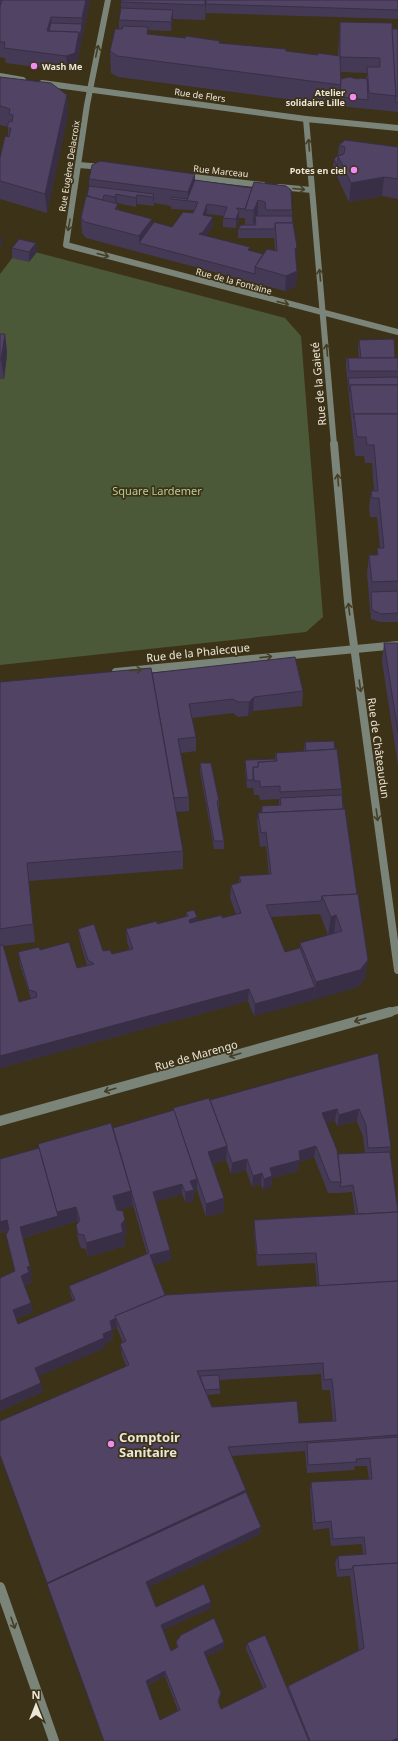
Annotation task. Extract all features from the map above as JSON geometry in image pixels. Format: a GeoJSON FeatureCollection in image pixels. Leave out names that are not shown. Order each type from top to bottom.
{"type":"FeatureCollection","features":[{"type":"Feature","properties":{"kind":"street","name":"Rue Eugène Delacroix"},"geometry":{"type":"LineString","coordinates":[[66,245],[91,90],[108,0]]}},
{"type":"Feature","properties":{"kind":"street"},"geometry":{"type":"LineString","coordinates":[[0,76],[30,81]]}},
{"type":"Feature","properties":{"kind":"street","name":"Rue de Flers"},"geometry":{"type":"LineString","coordinates":[[38,82],[306,119],[398,128]]}},
{"type":"Feature","properties":{"kind":"street","name":"Rue de la Gaieté"},"geometry":{"type":"LineString","coordinates":[[306,119],[348,602],[355,648]]}},
{"type":"Feature","properties":{"kind":"street"},"geometry":{"type":"LineString","coordinates":[[79,164],[106,168]]}},
{"type":"Feature","properties":{"kind":"street","name":"Rue Marceau"},"geometry":{"type":"LineString","coordinates":[[177,175],[312,190]]}},
{"type":"Feature","properties":{"kind":"street","name":"Rue de la Fontaine"},"geometry":{"type":"LineString","coordinates":[[66,245],[398,332]]}},
{"type":"Feature","properties":{"kind":"street","name":"Rue de la Phalecque"},"geometry":{"type":"LineString","coordinates":[[110,672],[398,645]]}},
{"type":"Feature","properties":{"kind":"street","name":"Rue de Châteaudun"},"geometry":{"type":"LineString","coordinates":[[355,648],[398,970]]}},
{"type":"Feature","properties":{"kind":"street","name":"Rue de Marengo"},"geometry":{"type":"LineString","coordinates":[[0,1121],[398,1010]]}},
{"type":"Feature","properties":{"kind":"street"},"geometry":{"type":"LineString","coordinates":[[1,1593],[54,1741]]}},
{"type":"Feature","properties":{"kind":"green space","name":"Square Lardemer"},"geometry":{"type":"Polygon","coordinates":[[[20,248],[285,318],[301,336],[323,617],[306,632],[0,665],[0,379],[4,379],[7,354],[0,353],[0,274],[20,248]]]}},
{"type":"Feature","properties":{"kind":"building"},"geometry":{"type":"Polygon","coordinates":[[[2,0],[86,0],[82,18],[51,17],[47,31],[79,32],[75,53],[66,56],[4,48],[5,42],[0,42],[0,6],[2,0]]]}},
{"type":"Feature","properties":{"kind":"building"},"geometry":{"type":"Polygon","coordinates":[[[121,0],[205,0],[205,5],[121,2],[121,0]]]}},
{"type":"Feature","properties":{"kind":"building"},"geometry":{"type":"Polygon","coordinates":[[[206,0],[398,0],[398,10],[206,4],[206,0]]]}},
{"type":"Feature","properties":{"kind":"building"},"geometry":{"type":"Polygon","coordinates":[[[121,8],[173,10],[171,22],[119,20],[121,8]]]}},
{"type":"Feature","properties":{"kind":"building"},"geometry":{"type":"Polygon","coordinates":[[[340,22],[392,23],[396,96],[369,93],[367,67],[380,67],[380,58],[340,57],[340,22]]]}},
{"type":"Feature","properties":{"kind":"building"},"geometry":{"type":"Polygon","coordinates":[[[51,23],[82,24],[80,38],[79,32],[49,31],[51,23]]]}},
{"type":"Feature","properties":{"kind":"building"},"geometry":{"type":"Polygon","coordinates":[[[123,26],[148,27],[147,34],[185,38],[186,36],[220,41],[219,43],[286,49],[286,51],[318,55],[318,53],[340,56],[341,85],[117,56],[110,51],[115,29],[122,29],[123,26]]]}},
{"type":"Feature","properties":{"kind":"building"},"geometry":{"type":"Polygon","coordinates":[[[392,29],[398,29],[398,103],[395,102],[396,96],[392,29]]]}},
{"type":"Feature","properties":{"kind":"building"},"geometry":{"type":"Polygon","coordinates":[[[0,77],[51,83],[67,95],[45,194],[0,181],[0,158],[5,136],[9,137],[11,128],[7,128],[9,121],[12,122],[13,115],[9,114],[10,109],[0,106],[0,77]]]}},
{"type":"Feature","properties":{"kind":"building"},"geometry":{"type":"Polygon","coordinates":[[[349,77],[367,79],[368,100],[340,97],[341,79],[349,77]]]}},
{"type":"Feature","properties":{"kind":"building"},"geometry":{"type":"Polygon","coordinates":[[[345,140],[398,147],[398,179],[384,177],[351,183],[338,156],[344,154],[345,147],[339,145],[345,140]]]}},
{"type":"Feature","properties":{"kind":"building"},"geometry":{"type":"Polygon","coordinates":[[[339,155],[337,166],[334,159],[339,155]]]}},
{"type":"Feature","properties":{"kind":"building"},"geometry":{"type":"Polygon","coordinates":[[[100,161],[195,174],[188,192],[89,179],[92,165],[100,161]]]}},
{"type":"Feature","properties":{"kind":"building"},"geometry":{"type":"Polygon","coordinates":[[[195,180],[252,188],[245,209],[236,208],[239,211],[236,219],[223,218],[227,207],[207,204],[203,215],[213,217],[203,232],[199,234],[250,247],[248,250],[263,254],[255,267],[255,274],[139,243],[154,222],[172,227],[183,212],[193,213],[198,202],[171,199],[172,197],[187,199],[195,180]]]}},
{"type":"Feature","properties":{"kind":"building"},"geometry":{"type":"Polygon","coordinates":[[[254,182],[286,186],[291,190],[292,210],[266,210],[265,202],[258,200],[254,210],[245,210],[254,182]]]}},
{"type":"Feature","properties":{"kind":"building"},"geometry":{"type":"Polygon","coordinates":[[[89,186],[154,194],[153,197],[137,195],[136,198],[116,194],[115,197],[104,195],[103,200],[87,195],[89,186]]]}},
{"type":"Feature","properties":{"kind":"building"},"geometry":{"type":"Polygon","coordinates":[[[86,196],[118,204],[115,209],[152,219],[139,236],[85,222],[81,218],[86,196]]]}},
{"type":"Feature","properties":{"kind":"building"},"geometry":{"type":"Polygon","coordinates":[[[255,216],[292,216],[293,223],[275,223],[275,229],[238,229],[241,225],[256,225],[255,216]]]}},
{"type":"Feature","properties":{"kind":"building"},"geometry":{"type":"Polygon","coordinates":[[[275,223],[293,223],[297,247],[295,249],[297,271],[286,276],[255,267],[267,249],[277,251],[275,223]]]}},
{"type":"Feature","properties":{"kind":"building"},"geometry":{"type":"Polygon","coordinates":[[[19,239],[36,243],[29,252],[12,248],[19,239]]]}},
{"type":"Feature","properties":{"kind":"building"},"geometry":{"type":"Polygon","coordinates":[[[0,334],[5,334],[1,360],[0,360],[0,334]]]}},
{"type":"Feature","properties":{"kind":"building"},"geometry":{"type":"Polygon","coordinates":[[[394,339],[395,358],[361,358],[359,340],[394,339]]]}},
{"type":"Feature","properties":{"kind":"building"},"geometry":{"type":"Polygon","coordinates":[[[348,358],[398,358],[398,371],[349,371],[348,358]]]}},
{"type":"Feature","properties":{"kind":"building"},"geometry":{"type":"Polygon","coordinates":[[[398,377],[398,385],[350,385],[350,392],[348,378],[398,377]]]}},
{"type":"Feature","properties":{"kind":"building"},"geometry":{"type":"Polygon","coordinates":[[[350,385],[398,385],[398,414],[354,414],[354,418],[350,385]]]}},
{"type":"Feature","properties":{"kind":"building"},"geometry":{"type":"Polygon","coordinates":[[[354,414],[398,414],[398,581],[372,582],[369,555],[378,555],[377,548],[384,548],[379,498],[372,498],[371,491],[378,491],[374,445],[367,445],[366,437],[357,437],[354,414]]]}},
{"type":"Feature","properties":{"kind":"building"},"geometry":{"type":"Polygon","coordinates":[[[398,591],[398,613],[381,614],[372,610],[371,592],[398,591]]]}},
{"type":"Feature","properties":{"kind":"building"},"geometry":{"type":"Polygon","coordinates":[[[384,643],[398,643],[398,732],[384,643]]]}},
{"type":"Feature","properties":{"kind":"building"},"geometry":{"type":"Polygon","coordinates":[[[295,657],[303,691],[254,697],[249,702],[238,702],[233,699],[189,704],[196,737],[178,739],[189,797],[174,798],[152,673],[295,657]]]}},
{"type":"Feature","properties":{"kind":"building"},"geometry":{"type":"Polygon","coordinates":[[[151,668],[183,851],[27,863],[33,924],[0,929],[0,682],[151,668]]]}},
{"type":"Feature","properties":{"kind":"building"},"geometry":{"type":"Polygon","coordinates":[[[334,741],[335,749],[306,751],[305,742],[334,741]]]}},
{"type":"Feature","properties":{"kind":"building"},"geometry":{"type":"Polygon","coordinates":[[[337,749],[342,789],[280,792],[280,786],[260,787],[260,781],[254,781],[253,767],[258,767],[258,762],[277,761],[276,753],[337,749]]]}},
{"type":"Feature","properties":{"kind":"building"},"geometry":{"type":"Polygon","coordinates":[[[275,759],[275,761],[258,762],[258,767],[253,767],[253,780],[247,780],[245,760],[275,759]]]}},
{"type":"Feature","properties":{"kind":"building"},"geometry":{"type":"Polygon","coordinates":[[[200,763],[211,763],[219,801],[217,801],[224,841],[214,841],[200,763]]]}},
{"type":"Feature","properties":{"kind":"building"},"geometry":{"type":"Polygon","coordinates":[[[342,795],[343,809],[258,813],[262,812],[262,806],[281,805],[280,798],[342,795]]]}},
{"type":"Feature","properties":{"kind":"building"},"geometry":{"type":"Polygon","coordinates":[[[345,809],[357,894],[322,896],[321,901],[266,905],[285,952],[300,948],[315,987],[255,1004],[249,989],[0,1056],[0,945],[3,945],[19,1002],[37,997],[36,992],[29,990],[18,952],[39,947],[40,950],[69,942],[77,968],[94,964],[88,960],[78,929],[94,924],[103,951],[110,950],[112,954],[133,949],[126,929],[157,921],[157,924],[188,916],[186,912],[194,910],[197,917],[189,920],[190,923],[222,915],[222,918],[241,913],[231,885],[241,882],[239,876],[271,874],[266,832],[261,833],[258,813],[345,809]]]}},
{"type":"Feature","properties":{"kind":"building"},"geometry":{"type":"Polygon","coordinates":[[[358,894],[368,960],[360,970],[316,982],[300,943],[342,931],[336,915],[331,917],[322,896],[358,894]]]}},
{"type":"Feature","properties":{"kind":"building"},"geometry":{"type":"Polygon","coordinates":[[[378,1053],[391,1147],[368,1148],[366,1125],[359,1109],[339,1115],[337,1109],[322,1113],[337,1150],[341,1182],[330,1182],[316,1146],[299,1151],[300,1160],[270,1168],[272,1176],[264,1179],[262,1173],[253,1176],[247,1159],[232,1163],[210,1100],[378,1053]]]}},
{"type":"Feature","properties":{"kind":"building"},"geometry":{"type":"Polygon","coordinates":[[[209,1098],[227,1146],[208,1152],[224,1198],[206,1204],[173,1108],[209,1098]]]}},
{"type":"Feature","properties":{"kind":"building"},"geometry":{"type":"Polygon","coordinates":[[[174,1110],[197,1179],[190,1181],[194,1190],[185,1192],[182,1184],[153,1192],[170,1250],[150,1255],[165,1295],[115,1316],[116,1318],[110,1321],[112,1330],[103,1334],[104,1338],[35,1368],[41,1383],[0,1401],[0,1278],[15,1271],[6,1235],[9,1229],[7,1220],[0,1222],[0,1159],[39,1148],[58,1216],[20,1227],[30,1266],[27,1267],[29,1272],[21,1276],[31,1303],[13,1310],[18,1324],[75,1300],[69,1286],[149,1253],[113,1128],[174,1110]]]}},
{"type":"Feature","properties":{"kind":"building"},"geometry":{"type":"Polygon","coordinates":[[[111,1123],[131,1191],[113,1196],[117,1210],[123,1211],[125,1220],[121,1224],[123,1232],[86,1243],[84,1235],[78,1234],[76,1225],[80,1221],[76,1207],[57,1212],[38,1144],[111,1123]]]}},
{"type":"Feature","properties":{"kind":"building"},"geometry":{"type":"Polygon","coordinates":[[[390,1152],[398,1212],[358,1214],[353,1185],[340,1187],[341,1182],[338,1154],[390,1152]]]}},
{"type":"Feature","properties":{"kind":"building"},"geometry":{"type":"Polygon","coordinates":[[[398,1212],[398,1281],[319,1286],[316,1253],[257,1255],[254,1220],[398,1212]]]}},
{"type":"Feature","properties":{"kind":"building","name":"Comptoir Sanitaire"},"geometry":{"type":"Polygon","coordinates":[[[398,1281],[398,1435],[228,1447],[246,1490],[47,1583],[0,1455],[0,1421],[129,1365],[120,1344],[126,1341],[115,1316],[166,1295],[398,1281]],[[323,1363],[197,1371],[212,1407],[297,1401],[299,1423],[336,1421],[332,1379],[324,1380],[323,1363]]]}},
{"type":"Feature","properties":{"kind":"building"},"geometry":{"type":"Polygon","coordinates":[[[219,1375],[220,1389],[205,1390],[200,1376],[219,1375]]]}},
{"type":"Feature","properties":{"kind":"building"},"geometry":{"type":"Polygon","coordinates":[[[398,1437],[398,1563],[353,1566],[352,1569],[339,1570],[338,1556],[366,1554],[364,1537],[333,1539],[331,1521],[315,1523],[311,1482],[372,1479],[370,1458],[356,1459],[357,1462],[308,1465],[307,1443],[398,1437]]]}},
{"type":"Feature","properties":{"kind":"building"},"geometry":{"type":"Polygon","coordinates":[[[246,1492],[261,1527],[146,1582],[156,1607],[204,1584],[211,1602],[161,1625],[171,1651],[178,1647],[176,1642],[181,1635],[214,1618],[224,1642],[204,1652],[221,1693],[218,1701],[221,1709],[266,1687],[247,1643],[265,1635],[309,1741],[104,1741],[47,1584],[246,1492]],[[165,1671],[146,1681],[160,1720],[180,1710],[165,1671]]]}},
{"type":"Feature","properties":{"kind":"building"},"geometry":{"type":"Polygon","coordinates":[[[398,1563],[398,1738],[391,1741],[310,1741],[288,1686],[364,1648],[353,1566],[398,1563]]]}},
{"type":"Feature","properties":{"kind":"place","name":"Wash Me"},"geometry":{"type":"Point","coordinates":[34,66]}},
{"type":"Feature","properties":{"kind":"place","name":"Atelier solidaire Lille"},"geometry":{"type":"Point","coordinates":[353,97]}},
{"type":"Feature","properties":{"kind":"place","name":"Potes en ciel"},"geometry":{"type":"Point","coordinates":[354,170]}},
{"type":"Feature","properties":{"kind":"place","name":"Comptoir Sanitaire"},"geometry":{"type":"Point","coordinates":[111,1444]}}]}
